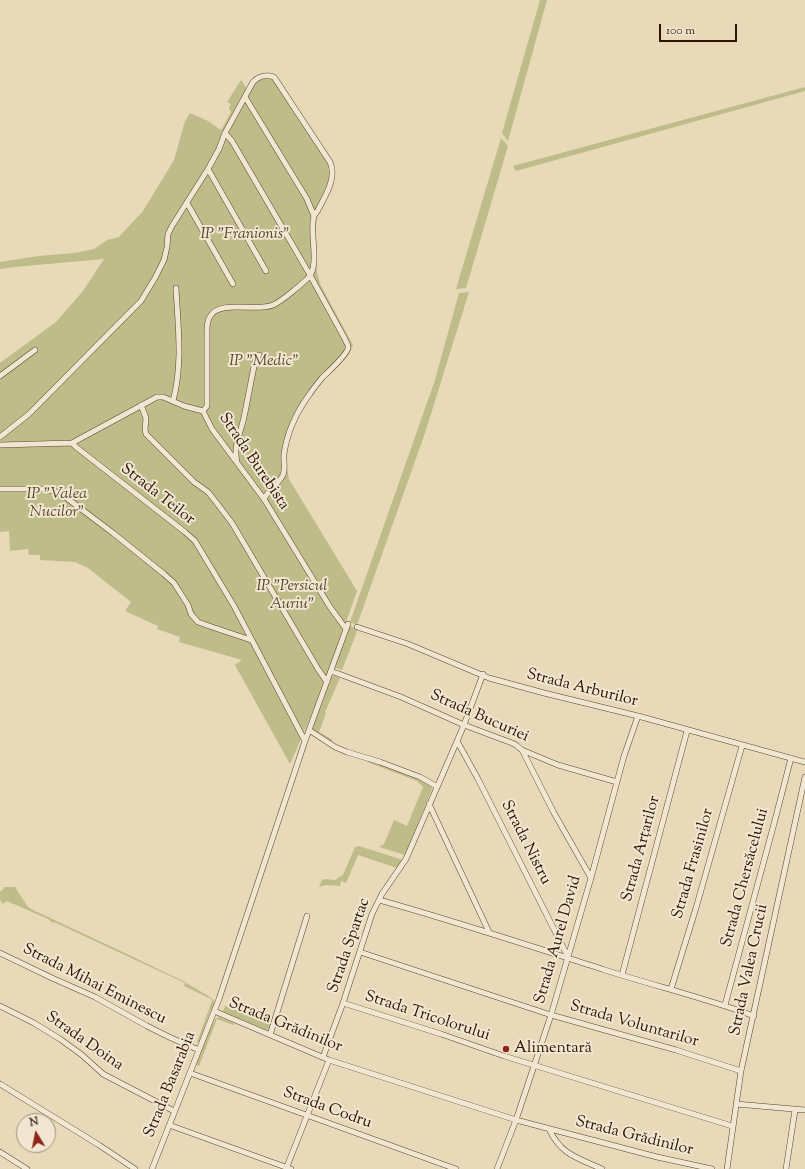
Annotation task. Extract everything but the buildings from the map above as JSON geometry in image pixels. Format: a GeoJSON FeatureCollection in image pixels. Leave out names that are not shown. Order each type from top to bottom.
{"type":"FeatureCollection","features":[{"type":"Feature","properties":{"kind":"street"},"geometry":{"type":"LineString","coordinates":[[0,437],[29,414],[141,301],[164,260],[168,234],[172,226],[208,169],[219,149],[225,133],[253,82],[257,78],[266,75],[274,77],[330,162],[333,169],[326,195],[314,216],[314,264],[310,275],[300,285],[273,305],[266,307],[224,309],[214,312],[210,316],[207,330],[207,406],[203,411]]}},
{"type":"Feature","properties":{"kind":"street"},"geometry":{"type":"LineString","coordinates":[[245,97],[306,199],[314,216]]}},
{"type":"Feature","properties":{"kind":"street"},"geometry":{"type":"LineString","coordinates":[[225,133],[232,141],[310,275],[345,339],[348,348],[342,358],[321,379],[296,415],[283,456],[284,473],[280,481],[264,499]]}},
{"type":"Feature","properties":{"kind":"street"},"geometry":{"type":"LineString","coordinates":[[208,169],[266,271]]}},
{"type":"Feature","properties":{"kind":"street"},"geometry":{"type":"LineString","coordinates":[[187,203],[233,284]]}},
{"type":"Feature","properties":{"kind":"street"},"geometry":{"type":"LineString","coordinates":[[173,401],[178,378],[179,362],[176,288]]}},
{"type":"Feature","properties":{"kind":"street"},"geometry":{"type":"LineString","coordinates":[[0,376],[35,350]]}},
{"type":"Feature","properties":{"kind":"street"},"geometry":{"type":"LineString","coordinates":[[238,465],[236,458],[237,442],[244,417],[255,362],[259,355]]}},
{"type":"Feature","properties":{"kind":"street","name":"Strada Burebista"},"geometry":{"type":"LineString","coordinates":[[72,443],[157,397],[163,397],[184,406],[203,411],[212,430],[264,499],[330,607],[347,627]]}},
{"type":"Feature","properties":{"kind":"street"},"geometry":{"type":"LineString","coordinates":[[141,405],[146,418],[146,434],[194,482],[208,492],[232,523],[327,682]]}},
{"type":"Feature","properties":{"kind":"street"},"geometry":{"type":"LineString","coordinates":[[0,445],[72,443]]}},
{"type":"Feature","properties":{"kind":"street","name":"Strada Teilor"},"geometry":{"type":"LineString","coordinates":[[72,443],[109,474],[191,537],[230,600],[305,741]]}},
{"type":"Feature","properties":{"kind":"street"},"geometry":{"type":"LineString","coordinates":[[228,451],[231,452],[236,448]]}},
{"type":"Feature","properties":{"kind":"street"},"geometry":{"type":"LineString","coordinates":[[0,489],[42,489],[54,491],[64,496],[169,578],[188,605],[191,614],[198,622],[251,640]]}},
{"type":"Feature","properties":{"kind":"street","name":"Strada Grădinilor"},"geometry":{"type":"LineString","coordinates":[[347,627],[305,741],[214,1011],[329,1060],[516,1120],[657,1157],[712,1169]]}},
{"type":"Feature","properties":{"kind":"street","name":"Strada Arburilor"},"geometry":{"type":"LineString","coordinates":[[357,627],[408,644],[483,674],[488,678],[638,716],[742,746],[805,762]]}},
{"type":"Feature","properties":{"kind":"street","name":"Strada Bucuriei"},"geometry":{"type":"LineString","coordinates":[[331,671],[401,697],[464,725],[512,743],[522,750],[558,765],[617,782]]}},
{"type":"Feature","properties":{"kind":"street","name":"Strada Spartac"},"geometry":{"type":"LineString","coordinates":[[323,1057],[343,1003],[372,914],[379,900],[406,859],[436,786],[464,725],[483,674]]}},
{"type":"Feature","properties":{"kind":"street","name":"Strada Aurel David"},"geometry":{"type":"LineString","coordinates":[[497,1169],[516,1120],[551,1015],[591,878],[624,756],[638,716]]}},
{"type":"Feature","properties":{"kind":"street"},"geometry":{"type":"LineString","coordinates":[[309,730],[347,752],[380,762],[420,777],[436,786]]}},
{"type":"Feature","properties":{"kind":"street","name":"Strada Arțarilor"},"geometry":{"type":"LineString","coordinates":[[622,975],[687,730]]}},
{"type":"Feature","properties":{"kind":"street","name":"Strada Nistru"},"geometry":{"type":"LineString","coordinates":[[457,741],[568,958]]}},
{"type":"Feature","properties":{"kind":"street","name":"Strada Frasinilor"},"geometry":{"type":"LineString","coordinates":[[671,989],[696,908],[742,746]]}},
{"type":"Feature","properties":{"kind":"street"},"geometry":{"type":"LineString","coordinates":[[522,750],[554,814],[591,878]]}},
{"type":"Feature","properties":{"kind":"street","name":"Strada Chersăcelului"},"geometry":{"type":"LineString","coordinates":[[725,1005],[791,758]]}},
{"type":"Feature","properties":{"kind":"street","name":"Strada Valea Crucii"},"geometry":{"type":"LineString","coordinates":[[727,1169],[741,1071],[805,777]]}},
{"type":"Feature","properties":{"kind":"street"},"geometry":{"type":"LineString","coordinates":[[429,804],[489,932]]}},
{"type":"Feature","properties":{"kind":"street"},"geometry":{"type":"LineString","coordinates":[[379,900],[451,920],[622,975],[725,1005],[754,1016]]}},
{"type":"Feature","properties":{"kind":"street"},"geometry":{"type":"LineString","coordinates":[[270,1035],[307,916]]}},
{"type":"Feature","properties":{"kind":"street","name":"Strada Voluntarilor"},"geometry":{"type":"LineString","coordinates":[[360,952],[551,1015],[661,1046],[741,1071]]}},
{"type":"Feature","properties":{"kind":"street","name":"Strada Mihai Eminescu"},"geometry":{"type":"LineString","coordinates":[[0,953],[95,997],[152,1029],[199,1050]]}},
{"type":"Feature","properties":{"kind":"street","name":"Strada Tricolorului"},"geometry":{"type":"LineString","coordinates":[[343,1003],[441,1034],[534,1066],[732,1126]]}},
{"type":"Feature","properties":{"kind":"street","name":"Strada Doina"},"geometry":{"type":"LineString","coordinates":[[0,1006],[34,1023],[60,1039],[82,1055],[103,1074],[174,1111]]}},
{"type":"Feature","properties":{"kind":"street","name":"Strada Basarabia"},"geometry":{"type":"LineString","coordinates":[[152,1169],[214,1011]]}},
{"type":"Feature","properties":{"kind":"street"},"geometry":{"type":"LineString","coordinates":[[169,1125],[288,1168],[306,1116],[329,1060]]}},
{"type":"Feature","properties":{"kind":"street","name":"Strada Codru"},"geometry":{"type":"LineString","coordinates":[[190,1073],[456,1169]]}},
{"type":"Feature","properties":{"kind":"street"},"geometry":{"type":"LineString","coordinates":[[0,1084],[135,1169]]}},
{"type":"Feature","properties":{"kind":"street"},"geometry":{"type":"LineString","coordinates":[[736,1104],[805,1110]]}},
{"type":"Feature","properties":{"kind":"street"},"geometry":{"type":"LineString","coordinates":[[786,1169],[795,1110]]}},
{"type":"Feature","properties":{"kind":"street","name":"Strada Grădinilor"},"geometry":{"type":"LineString","coordinates":[[549,1129],[553,1137],[564,1150],[602,1169]]}},
{"type":"Feature","properties":{"kind":"street"},"geometry":{"type":"LineString","coordinates":[[0,1152],[27,1169]]}},
{"type":"Feature","properties":{"kind":"green space"},"geometry":{"type":"Polygon","coordinates":[[[540,0],[547,0],[508,141],[502,133],[540,0]]]}},
{"type":"Feature","properties":{"kind":"green space"},"geometry":{"type":"Polygon","coordinates":[[[268,73],[275,75],[335,169],[328,193],[317,218],[315,235],[317,272],[320,284],[353,345],[347,357],[323,381],[302,408],[288,441],[285,455],[289,479],[357,591],[315,707],[290,764],[235,665],[242,660],[179,642],[180,637],[157,629],[158,626],[125,611],[131,602],[88,568],[75,562],[40,560],[40,555],[29,555],[28,549],[10,551],[9,531],[0,532],[0,363],[56,322],[83,291],[104,259],[0,269],[0,262],[39,256],[75,253],[94,249],[107,240],[119,237],[143,211],[174,160],[185,121],[190,113],[208,121],[221,130],[231,112],[229,108],[231,104],[227,102],[241,80],[247,89],[255,77],[260,74],[268,73]]]}},
{"type":"Feature","properties":{"kind":"green space"},"geometry":{"type":"Polygon","coordinates":[[[805,87],[805,91],[516,171],[513,166],[805,87]]]}},
{"type":"Feature","properties":{"kind":"green space"},"geometry":{"type":"Polygon","coordinates":[[[501,138],[508,146],[466,288],[456,289],[501,138]]]}},
{"type":"Feature","properties":{"kind":"green space"},"geometry":{"type":"Polygon","coordinates":[[[469,292],[425,433],[357,625],[350,622],[435,380],[459,293],[469,292]]]}},
{"type":"Feature","properties":{"kind":"green space"},"geometry":{"type":"Polygon","coordinates":[[[350,626],[358,629],[342,670],[334,667],[350,626]]]}},
{"type":"Feature","properties":{"kind":"green space"},"geometry":{"type":"Polygon","coordinates":[[[331,675],[340,678],[325,712],[326,713],[319,732],[333,740],[331,741],[312,729],[331,675]]]}},
{"type":"Feature","properties":{"kind":"green space"},"geometry":{"type":"Polygon","coordinates":[[[369,760],[419,778],[431,786],[432,789],[405,855],[379,847],[384,844],[394,820],[407,826],[423,787],[417,781],[367,762],[369,760]]]}},
{"type":"Feature","properties":{"kind":"green space"},"geometry":{"type":"Polygon","coordinates":[[[359,846],[403,860],[397,868],[358,855],[346,883],[341,881],[340,886],[325,885],[319,887],[322,880],[335,880],[343,875],[355,847],[359,846]]]}},
{"type":"Feature","properties":{"kind":"green space"},"geometry":{"type":"Polygon","coordinates":[[[5,887],[15,887],[28,907],[33,910],[185,982],[210,997],[215,1004],[213,1009],[211,1009],[199,1042],[197,1042],[212,1001],[211,999],[184,986],[185,983],[54,922],[53,923],[48,919],[7,901],[3,904],[0,900],[0,892],[5,887]]]}},
{"type":"Feature","properties":{"kind":"green space"},"geometry":{"type":"Polygon","coordinates":[[[225,1006],[272,1023],[270,1029],[267,1030],[224,1012],[225,1006]]]}},
{"type":"Feature","properties":{"kind":"green space"},"geometry":{"type":"Polygon","coordinates":[[[219,1017],[234,1023],[233,1025],[217,1019],[199,1066],[196,1065],[212,1024],[215,1019],[219,1017]]]}},
{"type":"Feature","properties":{"kind":"place","name":"Alimentară"},"geometry":{"type":"Point","coordinates":[506,1049]}},
{"type":"Feature","properties":{"kind":"park label","name":"IP \"Franionis\""},"geometry":{"type":"Point","coordinates":[245,235]}},
{"type":"Feature","properties":{"kind":"park label","name":"IP \"Medic\""},"geometry":{"type":"Point","coordinates":[264,362]}},
{"type":"Feature","properties":{"kind":"park label","name":"IP \"Valea Nucilor\""},"geometry":{"type":"Point","coordinates":[57,504]}},
{"type":"Feature","properties":{"kind":"park label","name":"IP \"Persicul Auriu\""},"geometry":{"type":"Point","coordinates":[292,596]}}]}
